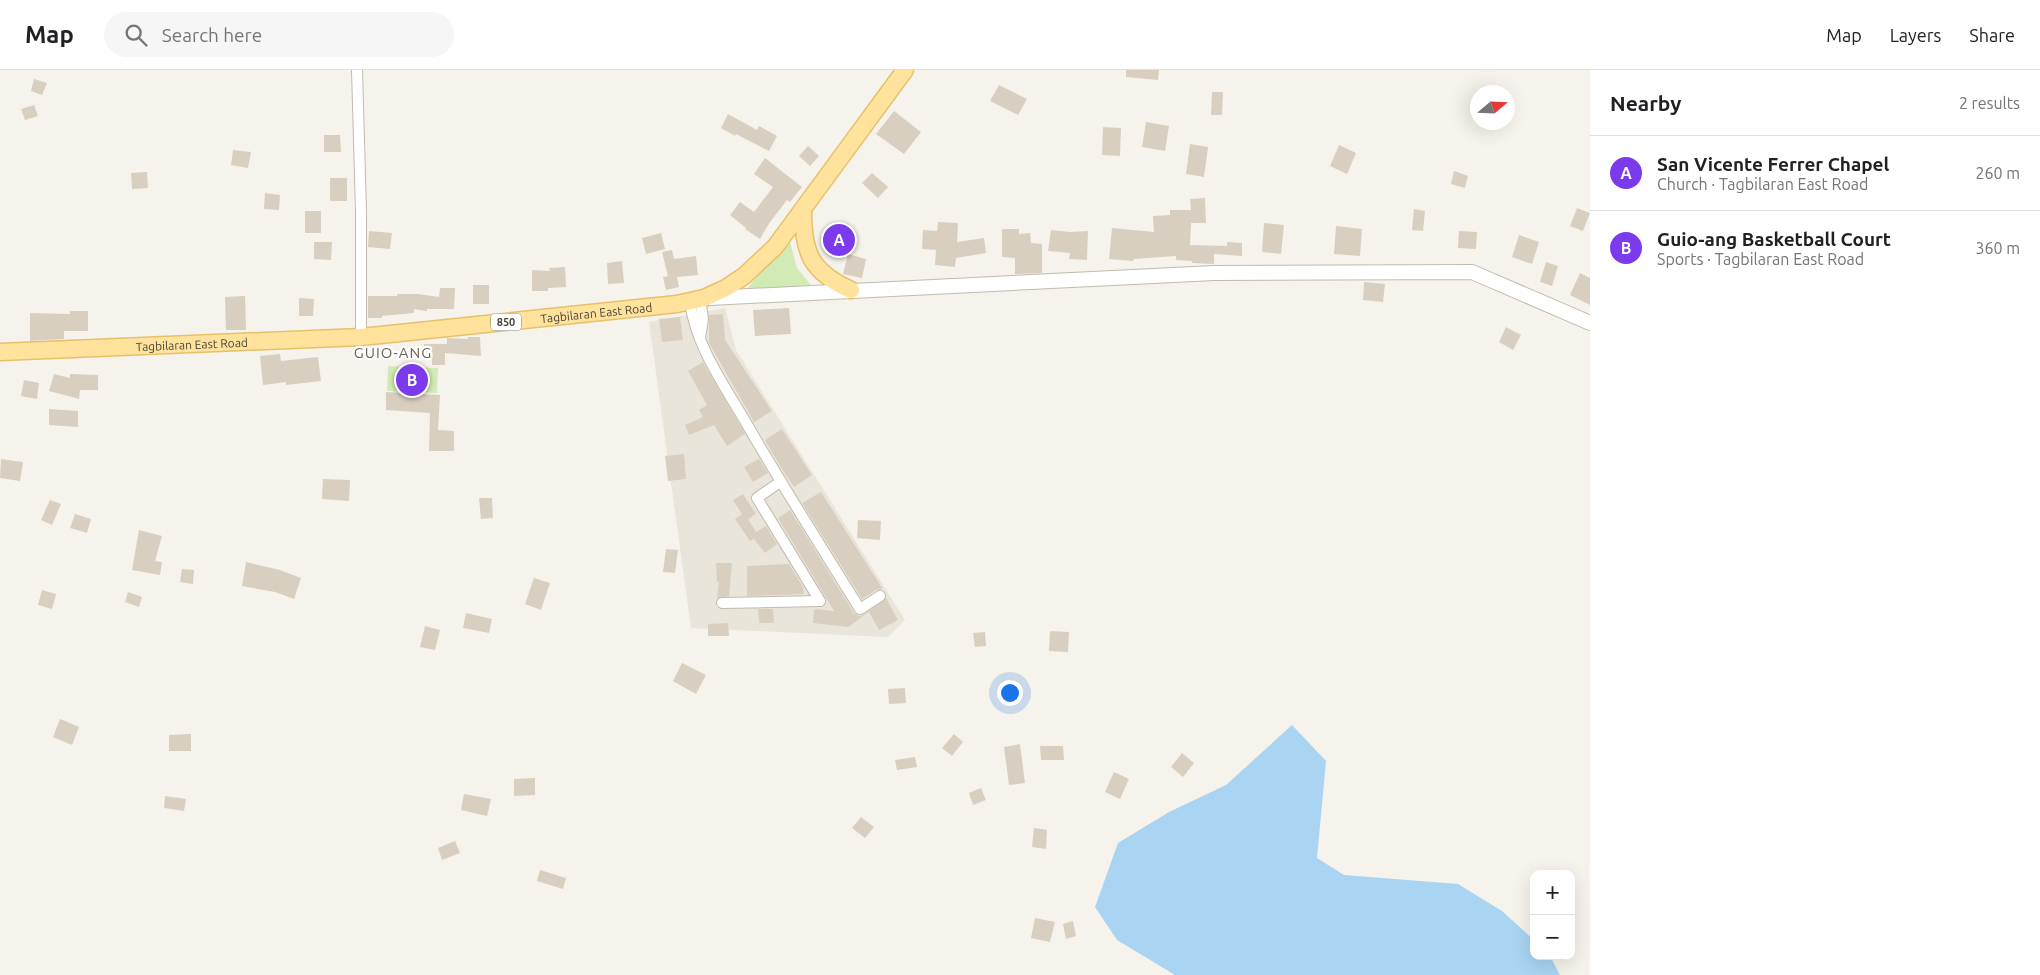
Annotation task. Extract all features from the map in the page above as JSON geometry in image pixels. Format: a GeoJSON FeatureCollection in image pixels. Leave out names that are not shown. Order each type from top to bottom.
{"type":"FeatureCollection","features":[{"type":"Feature","properties":{"kind":"main road","name":"Tagbilaran East Road"},"geometry":{"type":"LineString","coordinates":[[0,352],[361,337],[698,300],[732,284],[760,262],[775,247],[905,70]]}},
{"type":"Feature","properties":{"kind":"main road"},"geometry":{"type":"LineString","coordinates":[[803,211],[804,240],[811,260],[826,277],[851,290]]}},
{"type":"Feature","properties":{"kind":"street"},"geometry":{"type":"LineString","coordinates":[[356,70],[361,211],[361,337]]}},
{"type":"Feature","properties":{"kind":"street"},"geometry":{"type":"LineString","coordinates":[[880,596],[860,609],[780,482],[707,357],[692,320],[698,300],[851,290],[1214,273],[1472,272],[1590,323]]}},
{"type":"Feature","properties":{"kind":"street"},"geometry":{"type":"LineString","coordinates":[[722,603],[820,601],[757,498],[780,482]]}},
{"type":"Feature","properties":{"kind":"shaded area"},"geometry":{"type":"Polygon","coordinates":[[[725,308],[736,350],[905,620],[888,637],[691,628],[649,322],[725,308]]]}},
{"type":"Feature","properties":{"kind":"green space"},"geometry":{"type":"Polygon","coordinates":[[[789,238],[797,268],[814,289],[746,290],[789,238]]]}},
{"type":"Feature","properties":{"kind":"green space"},"geometry":{"type":"Polygon","coordinates":[[[388,366],[438,368],[437,393],[387,391],[388,366]]]}},
{"type":"Feature","properties":{"kind":"water"},"geometry":{"type":"Polygon","coordinates":[[[1292,725],[1326,761],[1317,858],[1344,875],[1458,884],[1502,911],[1530,936],[1530,960],[1552,960],[1560,975],[1175,975],[1117,940],[1095,907],[1118,843],[1169,812],[1226,785],[1292,725]]]}},
{"type":"Feature","properties":{"kind":"building"},"geometry":{"type":"Polygon","coordinates":[[[1126,70],[1159,70],[1158,80],[1126,77],[1126,70]]]}},
{"type":"Feature","properties":{"kind":"building"},"geometry":{"type":"Polygon","coordinates":[[[34,79],[47,83],[42,95],[31,91],[34,79]]]}},
{"type":"Feature","properties":{"kind":"building"},"geometry":{"type":"Polygon","coordinates":[[[999,85],[1027,99],[1018,115],[990,101],[999,85]]]}},
{"type":"Feature","properties":{"kind":"building"},"geometry":{"type":"Polygon","coordinates":[[[1212,92],[1223,92],[1222,115],[1211,115],[1212,92]]]}},
{"type":"Feature","properties":{"kind":"building"},"geometry":{"type":"Polygon","coordinates":[[[34,105],[38,116],[25,120],[21,109],[34,105]]]}},
{"type":"Feature","properties":{"kind":"building"},"geometry":{"type":"Polygon","coordinates":[[[894,111],[921,132],[904,154],[876,134],[894,111]]]}},
{"type":"Feature","properties":{"kind":"building"},"geometry":{"type":"Polygon","coordinates":[[[728,114],[757,130],[759,126],[777,136],[769,151],[721,128],[728,114]]]}},
{"type":"Feature","properties":{"kind":"building"},"geometry":{"type":"Polygon","coordinates":[[[1146,122],[1169,126],[1165,151],[1142,147],[1146,122]]]}},
{"type":"Feature","properties":{"kind":"building"},"geometry":{"type":"Polygon","coordinates":[[[1103,127],[1121,128],[1120,156],[1102,155],[1103,127]]]}},
{"type":"Feature","properties":{"kind":"building"},"geometry":{"type":"Polygon","coordinates":[[[324,135],[340,135],[341,152],[324,152],[324,135]]]}},
{"type":"Feature","properties":{"kind":"building"},"geometry":{"type":"Polygon","coordinates":[[[1190,144],[1208,147],[1204,177],[1186,174],[1190,144]]]}},
{"type":"Feature","properties":{"kind":"building"},"geometry":{"type":"Polygon","coordinates":[[[1339,145],[1356,153],[1347,174],[1330,166],[1339,145]]]}},
{"type":"Feature","properties":{"kind":"building"},"geometry":{"type":"Polygon","coordinates":[[[808,146],[819,156],[810,166],[799,156],[808,146]]]}},
{"type":"Feature","properties":{"kind":"building"},"geometry":{"type":"Polygon","coordinates":[[[233,150],[251,152],[248,168],[231,165],[233,150]]]}},
{"type":"Feature","properties":{"kind":"building"},"geometry":{"type":"Polygon","coordinates":[[[765,158],[802,187],[790,202],[787,200],[760,239],[745,229],[730,215],[740,202],[754,212],[773,187],[754,174],[765,158]]]}},
{"type":"Feature","properties":{"kind":"building"},"geometry":{"type":"Polygon","coordinates":[[[1454,171],[1468,176],[1465,188],[1451,184],[1454,171]]]}},
{"type":"Feature","properties":{"kind":"building"},"geometry":{"type":"Polygon","coordinates":[[[147,172],[148,188],[132,189],[131,173],[147,172]]]}},
{"type":"Feature","properties":{"kind":"building"},"geometry":{"type":"Polygon","coordinates":[[[872,173],[888,187],[878,198],[862,183],[872,173]]]}},
{"type":"Feature","properties":{"kind":"building"},"geometry":{"type":"Polygon","coordinates":[[[330,178],[347,178],[347,201],[330,201],[330,178]]]}},
{"type":"Feature","properties":{"kind":"building"},"geometry":{"type":"Polygon","coordinates":[[[265,193],[280,195],[279,210],[264,209],[265,193]]]}},
{"type":"Feature","properties":{"kind":"building"},"geometry":{"type":"Polygon","coordinates":[[[1205,198],[1206,223],[1191,223],[1190,245],[1227,246],[1227,242],[1242,243],[1242,256],[1214,254],[1214,264],[1176,260],[1176,256],[1134,259],[1133,261],[1109,259],[1112,228],[1154,232],[1153,216],[1170,215],[1170,210],[1191,210],[1190,199],[1205,198]]]}},
{"type":"Feature","properties":{"kind":"building"},"geometry":{"type":"Polygon","coordinates":[[[1577,208],[1590,213],[1583,231],[1570,226],[1577,208]]]}},
{"type":"Feature","properties":{"kind":"building"},"geometry":{"type":"Polygon","coordinates":[[[1414,209],[1425,211],[1423,231],[1412,230],[1414,209]]]}},
{"type":"Feature","properties":{"kind":"building"},"geometry":{"type":"Polygon","coordinates":[[[305,211],[321,211],[321,233],[305,233],[305,211]]]}},
{"type":"Feature","properties":{"kind":"building"},"geometry":{"type":"Polygon","coordinates":[[[938,222],[958,223],[957,242],[984,238],[986,253],[956,258],[955,267],[935,265],[936,250],[922,249],[923,230],[937,231],[938,222]]]}},
{"type":"Feature","properties":{"kind":"building"},"geometry":{"type":"Polygon","coordinates":[[[846,223],[857,243],[831,257],[820,237],[846,223]]]}},
{"type":"Feature","properties":{"kind":"building"},"geometry":{"type":"Polygon","coordinates":[[[1264,223],[1284,225],[1281,254],[1262,252],[1264,223]]]}},
{"type":"Feature","properties":{"kind":"building"},"geometry":{"type":"Polygon","coordinates":[[[1336,226],[1362,229],[1360,256],[1334,254],[1336,226]]]}},
{"type":"Feature","properties":{"kind":"building"},"geometry":{"type":"Polygon","coordinates":[[[1002,229],[1019,229],[1019,234],[1030,233],[1031,243],[1042,244],[1042,273],[1015,274],[1015,258],[1002,257],[1002,229]]]}},
{"type":"Feature","properties":{"kind":"building"},"geometry":{"type":"Polygon","coordinates":[[[1051,230],[1088,231],[1087,260],[1069,259],[1070,253],[1048,251],[1051,230]]]}},
{"type":"Feature","properties":{"kind":"building"},"geometry":{"type":"Polygon","coordinates":[[[369,231],[392,233],[390,249],[368,247],[369,231]]]}},
{"type":"Feature","properties":{"kind":"building"},"geometry":{"type":"Polygon","coordinates":[[[1459,231],[1477,232],[1476,249],[1458,248],[1459,231]]]}},
{"type":"Feature","properties":{"kind":"building"},"geometry":{"type":"Polygon","coordinates":[[[661,233],[665,249],[646,254],[642,238],[661,233]]]}},
{"type":"Feature","properties":{"kind":"building"},"geometry":{"type":"Polygon","coordinates":[[[1519,235],[1539,242],[1532,264],[1512,257],[1519,235]]]}},
{"type":"Feature","properties":{"kind":"building"},"geometry":{"type":"Polygon","coordinates":[[[314,242],[332,242],[331,260],[314,259],[314,242]]]}},
{"type":"Feature","properties":{"kind":"building"},"geometry":{"type":"Polygon","coordinates":[[[672,250],[674,259],[696,256],[698,275],[677,277],[679,287],[666,290],[663,277],[668,276],[662,252],[672,250]]]}},
{"type":"Feature","properties":{"kind":"building"},"geometry":{"type":"Polygon","coordinates":[[[848,254],[866,259],[862,278],[843,274],[848,254]]]}},
{"type":"Feature","properties":{"kind":"building"},"geometry":{"type":"Polygon","coordinates":[[[622,261],[624,283],[608,284],[607,263],[622,261]]]}},
{"type":"Feature","properties":{"kind":"building"},"geometry":{"type":"Polygon","coordinates":[[[1546,262],[1558,266],[1552,286],[1540,282],[1546,262]]]}},
{"type":"Feature","properties":{"kind":"building"},"geometry":{"type":"Polygon","coordinates":[[[565,267],[566,287],[548,288],[548,291],[532,291],[532,270],[550,271],[549,268],[565,267]]]}},
{"type":"Feature","properties":{"kind":"building"},"geometry":{"type":"Polygon","coordinates":[[[1580,273],[1590,278],[1590,305],[1570,295],[1580,273]]]}},
{"type":"Feature","properties":{"kind":"building"},"geometry":{"type":"Polygon","coordinates":[[[1364,282],[1385,284],[1383,302],[1363,300],[1364,282]]]}},
{"type":"Feature","properties":{"kind":"building"},"geometry":{"type":"Polygon","coordinates":[[[473,285],[489,285],[489,304],[473,304],[473,285]]]}},
{"type":"Feature","properties":{"kind":"building"},"geometry":{"type":"Polygon","coordinates":[[[440,288],[455,288],[454,309],[427,309],[427,311],[414,309],[414,313],[382,316],[382,318],[368,318],[368,296],[418,294],[439,297],[440,288]]]}},
{"type":"Feature","properties":{"kind":"building"},"geometry":{"type":"Polygon","coordinates":[[[245,296],[246,330],[226,330],[225,297],[245,296]]]}},
{"type":"Feature","properties":{"kind":"building"},"geometry":{"type":"Polygon","coordinates":[[[299,298],[314,299],[313,316],[299,316],[299,298]]]}},
{"type":"Feature","properties":{"kind":"building"},"geometry":{"type":"Polygon","coordinates":[[[789,308],[791,334],[755,336],[753,310],[789,308]]]}},
{"type":"Feature","properties":{"kind":"building"},"geometry":{"type":"Polygon","coordinates":[[[70,311],[88,311],[88,331],[64,331],[64,339],[30,341],[30,313],[70,314],[70,311]]]}},
{"type":"Feature","properties":{"kind":"building"},"geometry":{"type":"Polygon","coordinates":[[[723,314],[725,340],[772,411],[754,422],[709,343],[709,315],[723,314]]]}},
{"type":"Feature","properties":{"kind":"building"},"geometry":{"type":"Polygon","coordinates":[[[680,317],[683,340],[662,342],[659,319],[680,317]]]}},
{"type":"Feature","properties":{"kind":"building"},"geometry":{"type":"Polygon","coordinates":[[[1506,327],[1521,335],[1513,350],[1499,342],[1506,327]]]}},
{"type":"Feature","properties":{"kind":"building"},"geometry":{"type":"Polygon","coordinates":[[[468,337],[480,337],[481,356],[445,353],[445,365],[432,365],[432,353],[424,352],[424,344],[447,344],[447,338],[468,339],[468,337]]]}},
{"type":"Feature","properties":{"kind":"building"},"geometry":{"type":"Polygon","coordinates":[[[280,354],[281,361],[318,357],[321,381],[286,385],[286,382],[263,385],[260,356],[280,354]]]}},
{"type":"Feature","properties":{"kind":"building"},"geometry":{"type":"Polygon","coordinates":[[[703,362],[745,434],[727,446],[714,425],[689,435],[685,425],[703,417],[699,410],[707,405],[688,371],[703,362]]]}},
{"type":"Feature","properties":{"kind":"building"},"geometry":{"type":"Polygon","coordinates":[[[54,374],[70,378],[70,374],[98,375],[98,390],[80,390],[79,399],[49,391],[54,374]]]}},
{"type":"Feature","properties":{"kind":"building"},"geometry":{"type":"Polygon","coordinates":[[[24,380],[39,383],[37,399],[21,396],[24,380]]]}},
{"type":"Feature","properties":{"kind":"building"},"geometry":{"type":"Polygon","coordinates":[[[386,392],[440,395],[438,430],[454,431],[454,451],[429,451],[430,413],[386,410],[386,392]]]}},
{"type":"Feature","properties":{"kind":"building"},"geometry":{"type":"Polygon","coordinates":[[[49,409],[78,411],[78,427],[49,425],[49,409]]]}},
{"type":"Feature","properties":{"kind":"building"},"geometry":{"type":"Polygon","coordinates":[[[782,429],[812,475],[794,487],[765,440],[782,429]]]}},
{"type":"Feature","properties":{"kind":"building"},"geometry":{"type":"Polygon","coordinates":[[[684,454],[686,479],[668,481],[665,456],[684,454]]]}},
{"type":"Feature","properties":{"kind":"building"},"geometry":{"type":"Polygon","coordinates":[[[1,459],[23,462],[20,481],[0,478],[1,459]]]}},
{"type":"Feature","properties":{"kind":"building"},"geometry":{"type":"Polygon","coordinates":[[[759,459],[768,473],[753,482],[744,467],[759,459]]]}},
{"type":"Feature","properties":{"kind":"building"},"geometry":{"type":"Polygon","coordinates":[[[323,479],[350,480],[349,501],[322,499],[323,479]]]}},
{"type":"Feature","properties":{"kind":"building"},"geometry":{"type":"Polygon","coordinates":[[[821,492],[882,588],[862,599],[802,503],[821,492]]]}},
{"type":"Feature","properties":{"kind":"building"},"geometry":{"type":"Polygon","coordinates":[[[743,494],[756,514],[748,519],[756,532],[766,526],[777,544],[765,553],[754,539],[750,541],[735,519],[742,514],[733,500],[743,494]]]}},
{"type":"Feature","properties":{"kind":"building"},"geometry":{"type":"Polygon","coordinates":[[[479,498],[492,498],[493,518],[481,519],[479,498]]]}},
{"type":"Feature","properties":{"kind":"building"},"geometry":{"type":"Polygon","coordinates":[[[50,500],[61,504],[52,525],[41,520],[50,500]]]}},
{"type":"Feature","properties":{"kind":"building"},"geometry":{"type":"Polygon","coordinates":[[[790,510],[854,613],[860,616],[863,615],[886,598],[898,620],[879,630],[869,612],[848,627],[813,623],[814,609],[834,611],[778,518],[790,510]]]}},
{"type":"Feature","properties":{"kind":"building"},"geometry":{"type":"Polygon","coordinates":[[[75,514],[91,519],[87,533],[70,528],[75,514]]]}},
{"type":"Feature","properties":{"kind":"building"},"geometry":{"type":"Polygon","coordinates":[[[858,520],[881,521],[880,540],[857,538],[858,520]]]}},
{"type":"Feature","properties":{"kind":"building"},"geometry":{"type":"Polygon","coordinates":[[[139,530],[162,536],[155,561],[162,562],[160,575],[132,570],[139,530]]]}},
{"type":"Feature","properties":{"kind":"building"},"geometry":{"type":"Polygon","coordinates":[[[666,549],[678,550],[675,573],[663,572],[666,549]]]}},
{"type":"Feature","properties":{"kind":"building"},"geometry":{"type":"Polygon","coordinates":[[[246,562],[280,570],[301,578],[294,599],[275,592],[242,586],[246,562]]]}},
{"type":"Feature","properties":{"kind":"building"},"geometry":{"type":"Polygon","coordinates":[[[716,563],[732,563],[729,596],[717,598],[719,582],[717,582],[716,563]]]}},
{"type":"Feature","properties":{"kind":"building"},"geometry":{"type":"Polygon","coordinates":[[[789,564],[803,587],[804,594],[747,596],[747,566],[789,564]]]}},
{"type":"Feature","properties":{"kind":"building"},"geometry":{"type":"Polygon","coordinates":[[[182,569],[194,570],[193,584],[180,582],[182,569]]]}},
{"type":"Feature","properties":{"kind":"building"},"geometry":{"type":"Polygon","coordinates":[[[534,578],[550,583],[541,610],[525,604],[534,578]]]}},
{"type":"Feature","properties":{"kind":"building"},"geometry":{"type":"Polygon","coordinates":[[[42,590],[56,594],[52,609],[38,605],[42,590]]]}},
{"type":"Feature","properties":{"kind":"building"},"geometry":{"type":"Polygon","coordinates":[[[128,592],[142,597],[139,607],[125,602],[128,592]]]}},
{"type":"Feature","properties":{"kind":"building"},"geometry":{"type":"Polygon","coordinates":[[[758,609],[773,609],[774,623],[759,623],[758,609]]]}},
{"type":"Feature","properties":{"kind":"building"},"geometry":{"type":"Polygon","coordinates":[[[466,613],[492,619],[489,633],[463,628],[466,613]]]}},
{"type":"Feature","properties":{"kind":"building"},"geometry":{"type":"Polygon","coordinates":[[[728,623],[729,636],[708,636],[708,624],[728,623]]]}},
{"type":"Feature","properties":{"kind":"building"},"geometry":{"type":"Polygon","coordinates":[[[425,626],[440,630],[435,650],[420,647],[425,626]]]}},
{"type":"Feature","properties":{"kind":"building"},"geometry":{"type":"Polygon","coordinates":[[[1050,631],[1069,632],[1068,652],[1049,651],[1050,631]]]}},
{"type":"Feature","properties":{"kind":"building"},"geometry":{"type":"Polygon","coordinates":[[[985,632],[986,646],[975,647],[973,633],[985,632]]]}},
{"type":"Feature","properties":{"kind":"building"},"geometry":{"type":"Polygon","coordinates":[[[682,663],[706,675],[696,694],[673,681],[682,663]]]}},
{"type":"Feature","properties":{"kind":"building"},"geometry":{"type":"Polygon","coordinates":[[[905,688],[906,703],[889,704],[888,689],[905,688]]]}},
{"type":"Feature","properties":{"kind":"building"},"geometry":{"type":"Polygon","coordinates":[[[60,719],[79,727],[72,745],[53,737],[60,719]]]}},
{"type":"Feature","properties":{"kind":"building"},"geometry":{"type":"Polygon","coordinates":[[[191,734],[191,751],[169,751],[169,735],[191,734]]]}},
{"type":"Feature","properties":{"kind":"building"},"geometry":{"type":"Polygon","coordinates":[[[954,734],[963,742],[952,756],[942,748],[954,734]]]}},
{"type":"Feature","properties":{"kind":"building"},"geometry":{"type":"Polygon","coordinates":[[[1020,744],[1025,783],[1009,785],[1004,747],[1020,744]]]}},
{"type":"Feature","properties":{"kind":"building"},"geometry":{"type":"Polygon","coordinates":[[[1040,746],[1063,746],[1064,760],[1041,760],[1040,746]]]}},
{"type":"Feature","properties":{"kind":"building"},"geometry":{"type":"Polygon","coordinates":[[[1182,753],[1194,763],[1183,777],[1171,767],[1182,753]]]}},
{"type":"Feature","properties":{"kind":"building"},"geometry":{"type":"Polygon","coordinates":[[[915,757],[917,767],[897,770],[895,760],[915,757]]]}},
{"type":"Feature","properties":{"kind":"building"},"geometry":{"type":"Polygon","coordinates":[[[1114,772],[1129,779],[1120,799],[1105,792],[1114,772]]]}},
{"type":"Feature","properties":{"kind":"building"},"geometry":{"type":"Polygon","coordinates":[[[535,778],[535,795],[514,796],[514,779],[535,778]]]}},
{"type":"Feature","properties":{"kind":"building"},"geometry":{"type":"Polygon","coordinates":[[[981,788],[986,800],[973,805],[969,793],[981,788]]]}},
{"type":"Feature","properties":{"kind":"building"},"geometry":{"type":"Polygon","coordinates":[[[464,794],[491,799],[487,816],[461,810],[464,794]]]}},
{"type":"Feature","properties":{"kind":"building"},"geometry":{"type":"Polygon","coordinates":[[[165,796],[186,799],[184,811],[164,808],[165,796]]]}},
{"type":"Feature","properties":{"kind":"building"},"geometry":{"type":"Polygon","coordinates":[[[861,817],[874,827],[865,838],[852,828],[861,817]]]}},
{"type":"Feature","properties":{"kind":"building"},"geometry":{"type":"Polygon","coordinates":[[[1034,828],[1047,830],[1046,849],[1032,847],[1034,828]]]}},
{"type":"Feature","properties":{"kind":"building"},"geometry":{"type":"Polygon","coordinates":[[[455,841],[460,853],[442,860],[438,848],[455,841]]]}},
{"type":"Feature","properties":{"kind":"building"},"geometry":{"type":"Polygon","coordinates":[[[540,870],[566,878],[563,889],[537,881],[540,870]]]}},
{"type":"Feature","properties":{"kind":"building"},"geometry":{"type":"Polygon","coordinates":[[[1035,918],[1055,922],[1050,942],[1031,938],[1035,918]]]}},
{"type":"Feature","properties":{"kind":"building"},"geometry":{"type":"Polygon","coordinates":[[[1073,921],[1076,936],[1066,939],[1063,924],[1073,921]]]}},
{"type":"Feature","properties":{"kind":"place","name":"San Vicente Ferrer Chapel"},"geometry":{"type":"Point","coordinates":[839,240]}},
{"type":"Feature","properties":{"kind":"place","name":"Guio-ang Basketball Court"},"geometry":{"type":"Point","coordinates":[412,380]}},
{"type":"Feature","properties":{"kind":"district","name":"GUIO-ANG"},"geometry":{"type":"Point","coordinates":[393,352]}}]}
